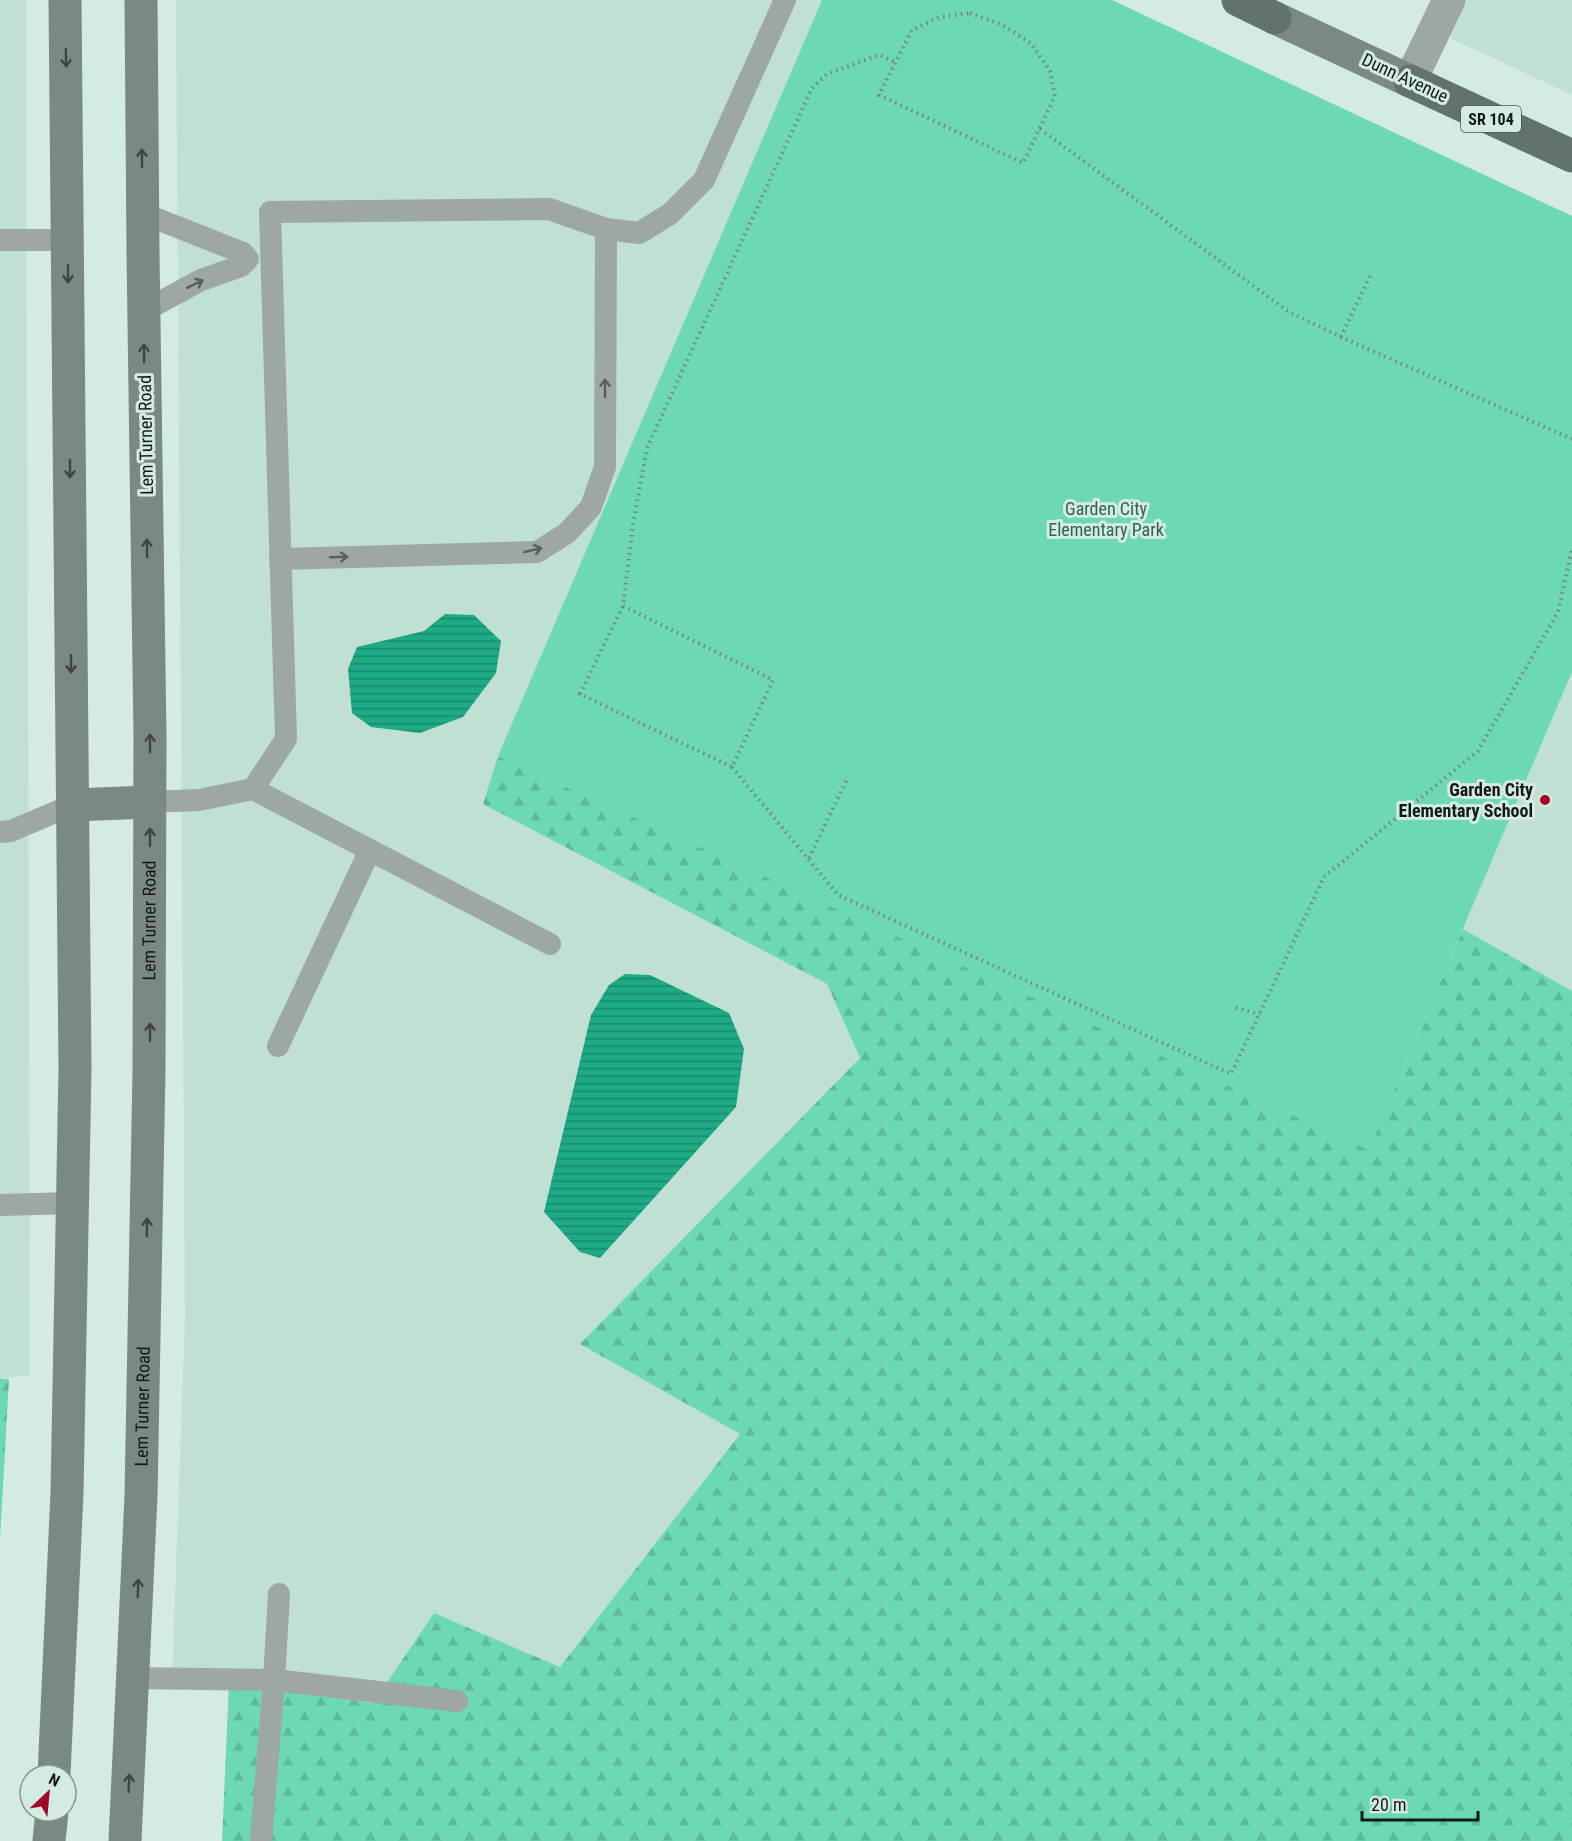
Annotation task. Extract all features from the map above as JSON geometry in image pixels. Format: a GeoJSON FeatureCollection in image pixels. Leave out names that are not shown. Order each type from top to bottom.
{"type":"FeatureCollection","features":[{"type":"Feature","properties":{"kind":"main road"},"geometry":{"type":"LineString","coordinates":[[55,1763],[67,1493],[75,1069],[66,0]]}},
{"type":"Feature","properties":{"kind":"main road","name":"Lem Turner Road"},"geometry":{"type":"LineString","coordinates":[[125,1841],[141,1496],[147,1229],[150,802],[141,0]]}},
{"type":"Feature","properties":{"kind":"main road","name":"Dunn Avenue"},"geometry":{"type":"LineString","coordinates":[[1238,0],[1572,156]]}},
{"type":"Feature","properties":{"kind":"main road"},"geometry":{"type":"LineString","coordinates":[[72,805],[150,802]]}},
{"type":"Feature","properties":{"kind":"main road"},"geometry":{"type":"LineString","coordinates":[[50,1841],[51,1823]]}},
{"type":"Feature","properties":{"kind":"street"},"geometry":{"type":"LineString","coordinates":[[1410,81],[1449,0]]}},
{"type":"Feature","properties":{"kind":"lane"},"geometry":{"type":"LineString","coordinates":[[253,789],[286,739],[270,213],[549,209],[606,229],[639,233],[670,214],[704,180],[785,0]]}},
{"type":"Feature","properties":{"kind":"lane"},"geometry":{"type":"LineString","coordinates":[[142,213],[243,253],[248,259]]}},
{"type":"Feature","properties":{"kind":"lane"},"geometry":{"type":"LineString","coordinates":[[280,559],[537,552],[567,533],[591,507],[605,467],[606,229]]}},
{"type":"Feature","properties":{"kind":"lane"},"geometry":{"type":"LineString","coordinates":[[0,240],[68,240]]}},
{"type":"Feature","properties":{"kind":"lane"},"geometry":{"type":"LineString","coordinates":[[144,311],[201,280],[241,266],[248,259],[271,260]]}},
{"type":"Feature","properties":{"kind":"lane"},"geometry":{"type":"LineString","coordinates":[[150,802],[199,800],[253,789],[550,944]]}},
{"type":"Feature","properties":{"kind":"lane"},"geometry":{"type":"LineString","coordinates":[[0,832],[11,831],[72,805]]}},
{"type":"Feature","properties":{"kind":"lane"},"geometry":{"type":"LineString","coordinates":[[278,1046],[370,850]]}},
{"type":"Feature","properties":{"kind":"lane"},"geometry":{"type":"LineString","coordinates":[[0,1206],[73,1203]]}},
{"type":"Feature","properties":{"kind":"lane"},"geometry":{"type":"LineString","coordinates":[[261,1841],[279,1594]]}},
{"type":"Feature","properties":{"kind":"lane"},"geometry":{"type":"LineString","coordinates":[[134,1678],[274,1680],[457,1701]]}},
{"type":"Feature","properties":{"kind":"path"},"geometry":{"type":"LineString","coordinates":[[970,13],[1001,24],[1032,44],[1050,72],[1055,96],[1040,129],[1023,163],[879,95],[912,30],[940,17],[970,13]]}},
{"type":"Feature","properties":{"kind":"path"},"geometry":{"type":"LineString","coordinates":[[895,62],[879,55],[827,74],[812,87],[647,448],[633,524],[623,606],[580,694],[732,767],[838,895],[1231,1074],[1324,877],[1478,751],[1558,612],[1572,548]]}},
{"type":"Feature","properties":{"kind":"path"},"geometry":{"type":"LineString","coordinates":[[1040,129],[1289,312],[1572,439]]}},
{"type":"Feature","properties":{"kind":"path"},"geometry":{"type":"LineString","coordinates":[[1341,337],[1370,276]]}},
{"type":"Feature","properties":{"kind":"path"},"geometry":{"type":"LineString","coordinates":[[623,606],[773,680],[732,767]]}},
{"type":"Feature","properties":{"kind":"path"},"geometry":{"type":"LineString","coordinates":[[808,858],[847,779]]}},
{"type":"Feature","properties":{"kind":"path"},"geometry":{"type":"LineString","coordinates":[[1236,1008],[1260,1014]]}},
{"type":"Feature","properties":{"kind":"shaded area"},"geometry":{"type":"Polygon","coordinates":[[[0,0],[26,0],[30,1375],[0,1379],[0,0]]]}},
{"type":"Feature","properties":{"kind":"shaded area"},"geometry":{"type":"Polygon","coordinates":[[[176,0],[822,0],[498,756],[483,804],[827,984],[860,1058],[580,1344],[740,1434],[560,1667],[434,1613],[373,1703],[229,1683],[172,1680],[185,1318],[176,0]]]}},
{"type":"Feature","properties":{"kind":"shaded area"},"geometry":{"type":"Polygon","coordinates":[[[1467,0],[1572,0],[1572,95],[1450,38],[1467,0]]]}},
{"type":"Feature","properties":{"kind":"shaded area"},"geometry":{"type":"Polygon","coordinates":[[[445,614],[474,615],[501,641],[496,673],[463,717],[420,733],[371,727],[352,713],[348,669],[357,647],[424,631],[445,614]]]}},
{"type":"Feature","properties":{"kind":"shaded area","name":"Garden City Elementary School"},"geometry":{"type":"Polygon","coordinates":[[[1572,672],[1572,991],[1463,929],[1572,672]]]}},
{"type":"Feature","properties":{"kind":"shaded area"},"geometry":{"type":"Polygon","coordinates":[[[625,974],[650,975],[729,1013],[744,1049],[736,1107],[600,1258],[580,1252],[544,1212],[591,1015],[609,985],[625,974]]]}},
{"type":"Feature","properties":{"kind":"green space","name":"Garden City Elementary Park"},"geometry":{"type":"Polygon","coordinates":[[[822,0],[1112,0],[1572,216],[1572,672],[1369,1150],[498,756],[822,0]]]}},
{"type":"Feature","properties":{"kind":"green space"},"geometry":{"type":"Polygon","coordinates":[[[498,756],[1369,1149],[1463,929],[1572,991],[1572,1841],[222,1841],[229,1683],[373,1703],[434,1613],[560,1667],[740,1434],[580,1344],[860,1058],[827,984],[483,804],[498,756]]]}},
{"type":"Feature","properties":{"kind":"green space"},"geometry":{"type":"Polygon","coordinates":[[[0,1379],[9,1379],[0,1540],[0,1379]]]}},
{"type":"Feature","properties":{"kind":"place","name":"Garden City Elementary School"},"geometry":{"type":"Point","coordinates":[1545,800]}}]}
